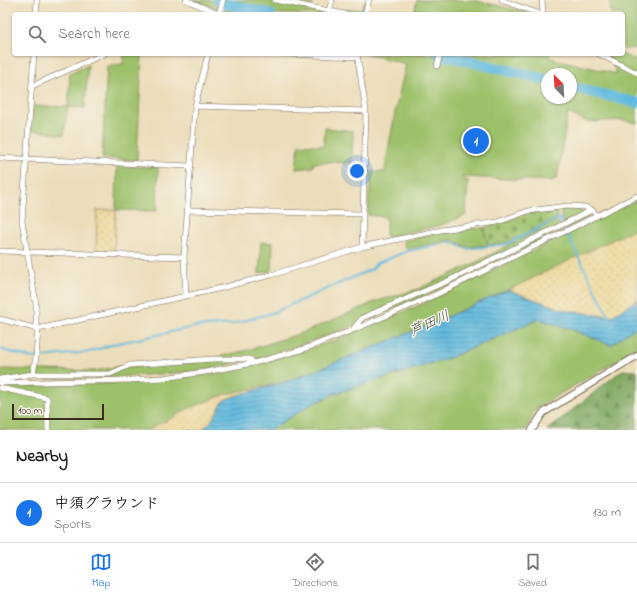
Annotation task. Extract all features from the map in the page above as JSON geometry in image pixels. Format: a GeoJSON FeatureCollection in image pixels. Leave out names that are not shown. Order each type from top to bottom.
{"type":"FeatureCollection","features":[{"type":"Feature","properties":{"kind":"street"},"geometry":{"type":"LineString","coordinates":[[36,12],[37,0]]}},
{"type":"Feature","properties":{"kind":"street"},"geometry":{"type":"LineString","coordinates":[[186,0],[214,12]]}},
{"type":"Feature","properties":{"kind":"street"},"geometry":{"type":"LineString","coordinates":[[220,12],[223,0]]}},
{"type":"Feature","properties":{"kind":"street"},"geometry":{"type":"LineString","coordinates":[[275,0],[334,12]]}},
{"type":"Feature","properties":{"kind":"street"},"geometry":{"type":"LineString","coordinates":[[329,11],[332,0]]}},
{"type":"Feature","properties":{"kind":"street"},"geometry":{"type":"LineString","coordinates":[[366,12],[369,0]]}},
{"type":"Feature","properties":{"kind":"street"},"geometry":{"type":"LineString","coordinates":[[502,0],[536,12]]}},
{"type":"Feature","properties":{"kind":"street"},"geometry":{"type":"LineString","coordinates":[[541,12],[542,0]]}},
{"type":"Feature","properties":{"kind":"street"},"geometry":{"type":"LineString","coordinates":[[33,374],[38,329],[36,322],[36,304],[22,221],[34,56]]}},
{"type":"Feature","properties":{"kind":"street"},"geometry":{"type":"LineString","coordinates":[[32,86],[100,56]]}},
{"type":"Feature","properties":{"kind":"street"},"geometry":{"type":"LineString","coordinates":[[186,296],[184,258],[195,106],[208,56]]}},
{"type":"Feature","properties":{"kind":"street"},"geometry":{"type":"LineString","coordinates":[[357,56],[366,111],[362,247]]}},
{"type":"Feature","properties":{"kind":"street"},"geometry":{"type":"LineString","coordinates":[[437,66],[440,56]]}},
{"type":"Feature","properties":{"kind":"street"},"geometry":{"type":"LineString","coordinates":[[603,56],[637,73]]}},
{"type":"Feature","properties":{"kind":"street"},"geometry":{"type":"LineString","coordinates":[[195,106],[366,111]]}},
{"type":"Feature","properties":{"kind":"street"},"geometry":{"type":"LineString","coordinates":[[0,158],[190,166]]}},
{"type":"Feature","properties":{"kind":"street"},"geometry":{"type":"LineString","coordinates":[[0,383],[163,378],[254,363],[304,349],[435,295],[637,196]]}},
{"type":"Feature","properties":{"kind":"street"},"geometry":{"type":"LineString","coordinates":[[0,319],[38,329],[186,296],[271,275],[362,247],[441,230],[498,222],[528,212],[568,206],[584,207],[592,210],[597,216]]}},
{"type":"Feature","properties":{"kind":"street"},"geometry":{"type":"LineString","coordinates":[[188,210],[363,214]]}},
{"type":"Feature","properties":{"kind":"street"},"geometry":{"type":"LineString","coordinates":[[353,330],[362,318],[450,280],[592,210]]}},
{"type":"Feature","properties":{"kind":"street"},"geometry":{"type":"LineString","coordinates":[[0,251],[184,258]]}},
{"type":"Feature","properties":{"kind":"street"},"geometry":{"type":"LineString","coordinates":[[532,430],[542,413],[637,356]]}},
{"type":"Feature","properties":{"kind":"street"},"geometry":{"type":"LineString","coordinates":[[0,379],[33,374],[110,374],[130,366],[213,359],[250,359],[254,363]]}},
{"type":"Feature","properties":{"kind":"street"},"geometry":{"type":"LineString","coordinates":[[0,388],[47,398],[48,430]]}},
{"type":"Feature","properties":{"kind":"green space"},"geometry":{"type":"Polygon","coordinates":[[[194,0],[220,0],[217,9],[194,0]]]}},
{"type":"Feature","properties":{"kind":"green space"},"geometry":{"type":"Polygon","coordinates":[[[228,0],[263,0],[324,12],[229,12],[225,11],[228,0]]]}},
{"type":"Feature","properties":{"kind":"green space"},"geometry":{"type":"Polygon","coordinates":[[[289,0],[309,0],[314,1],[312,6],[289,0]]]}},
{"type":"Feature","properties":{"kind":"green space"},"geometry":{"type":"Polygon","coordinates":[[[366,0],[364,10],[361,12],[340,11],[341,10],[361,9],[366,0]]]}},
{"type":"Feature","properties":{"kind":"green space"},"geometry":{"type":"Polygon","coordinates":[[[417,0],[472,0],[527,12],[414,12],[417,0]]]}},
{"type":"Feature","properties":{"kind":"green space"},"geometry":{"type":"Polygon","coordinates":[[[610,0],[637,0],[637,48],[625,49],[625,12],[611,12],[610,0]]]}},
{"type":"Feature","properties":{"kind":"green space"},"geometry":{"type":"Polygon","coordinates":[[[625,55],[637,61],[637,123],[622,120],[588,122],[568,113],[557,178],[551,181],[462,177],[464,180],[468,180],[466,215],[439,226],[386,237],[386,217],[368,215],[371,172],[386,172],[385,168],[395,112],[406,64],[375,56],[550,56],[550,58],[617,74],[608,56],[625,55]]]}},
{"type":"Feature","properties":{"kind":"green space"},"geometry":{"type":"Polygon","coordinates":[[[124,56],[142,56],[137,160],[102,158],[107,66],[123,64],[124,56]]]}},
{"type":"Feature","properties":{"kind":"green space"},"geometry":{"type":"Polygon","coordinates":[[[88,65],[85,108],[68,107],[70,74],[88,65]]]}},
{"type":"Feature","properties":{"kind":"green space"},"geometry":{"type":"Polygon","coordinates":[[[33,106],[68,107],[64,135],[32,130],[33,106]]]}},
{"type":"Feature","properties":{"kind":"green space"},"geometry":{"type":"Polygon","coordinates":[[[325,128],[353,131],[352,163],[314,163],[313,167],[296,169],[299,144],[323,146],[325,128]]]}},
{"type":"Feature","properties":{"kind":"green space"},"geometry":{"type":"Polygon","coordinates":[[[117,166],[158,167],[157,211],[116,210],[117,166]]]}},
{"type":"Feature","properties":{"kind":"green space"},"geometry":{"type":"Polygon","coordinates":[[[637,200],[637,228],[508,290],[428,325],[285,382],[226,394],[185,410],[147,430],[0,430],[0,386],[125,383],[220,373],[303,351],[336,340],[427,302],[637,200]]]}},
{"type":"Feature","properties":{"kind":"green space"},"geometry":{"type":"Polygon","coordinates":[[[561,209],[579,209],[589,216],[567,228],[561,217],[561,209]]]}},
{"type":"Feature","properties":{"kind":"green space"},"geometry":{"type":"Polygon","coordinates":[[[557,212],[557,218],[509,242],[488,245],[483,228],[530,213],[557,212]]]}},
{"type":"Feature","properties":{"kind":"green space"},"geometry":{"type":"Polygon","coordinates":[[[557,220],[562,230],[432,293],[340,331],[266,357],[198,371],[106,378],[0,380],[0,369],[94,371],[116,367],[196,362],[248,350],[302,333],[375,302],[418,289],[471,265],[557,220]]]}},
{"type":"Feature","properties":{"kind":"green space"},"geometry":{"type":"Polygon","coordinates":[[[483,228],[488,245],[467,247],[452,240],[406,249],[403,241],[446,231],[483,228]]]}},
{"type":"Feature","properties":{"kind":"green space"},"geometry":{"type":"Polygon","coordinates":[[[261,242],[273,243],[272,270],[259,274],[261,242]]]}},
{"type":"Feature","properties":{"kind":"green space"},"geometry":{"type":"Polygon","coordinates":[[[539,319],[576,331],[611,345],[637,326],[637,349],[536,408],[526,430],[270,430],[310,405],[336,393],[449,358],[539,319]]]}},
{"type":"Feature","properties":{"kind":"green space"},"geometry":{"type":"Polygon","coordinates":[[[622,370],[637,371],[637,430],[547,430],[622,370]]]}},
{"type":"Feature","properties":{"kind":"sand"},"geometry":{"type":"Polygon","coordinates":[[[97,210],[116,210],[114,252],[96,252],[97,210]]]}},
{"type":"Feature","properties":{"kind":"sand"},"geometry":{"type":"Polygon","coordinates":[[[637,228],[637,300],[611,317],[564,310],[508,290],[637,228]]]}},
{"type":"Feature","properties":{"kind":"sand"},"geometry":{"type":"Polygon","coordinates":[[[285,382],[224,400],[210,423],[202,430],[147,430],[185,410],[226,394],[285,382]]]}},
{"type":"Feature","properties":{"kind":"water"},"geometry":{"type":"Polygon","coordinates":[[[508,290],[564,310],[611,317],[637,300],[637,326],[611,345],[576,331],[539,319],[449,358],[336,393],[310,405],[270,430],[202,430],[210,423],[224,400],[285,382],[319,369],[428,325],[508,290]]]}},
{"type":"Feature","properties":{"kind":"waterway"},"geometry":{"type":"LineString","coordinates":[[218,0],[224,3],[262,12]]}},
{"type":"Feature","properties":{"kind":"waterway"},"geometry":{"type":"LineString","coordinates":[[447,56],[541,79]]}},
{"type":"Feature","properties":{"kind":"waterway"},"geometry":{"type":"LineString","coordinates":[[577,88],[637,103]]}},
{"type":"Feature","properties":{"kind":"waterway"},"geometry":{"type":"LineString","coordinates":[[0,349],[32,358],[89,352],[114,344],[194,327],[233,324],[272,313],[372,269],[377,263],[408,251],[451,242],[467,249],[507,244],[559,218],[610,319]]}},
{"type":"Feature","properties":{"kind":"place","name":"中須グラウンド"},"geometry":{"type":"Point","coordinates":[476,141]}},
{"type":"Feature","properties":{"kind":"water label","name":"芦田川"},"geometry":{"type":"Point","coordinates":[430,324]}}]}
